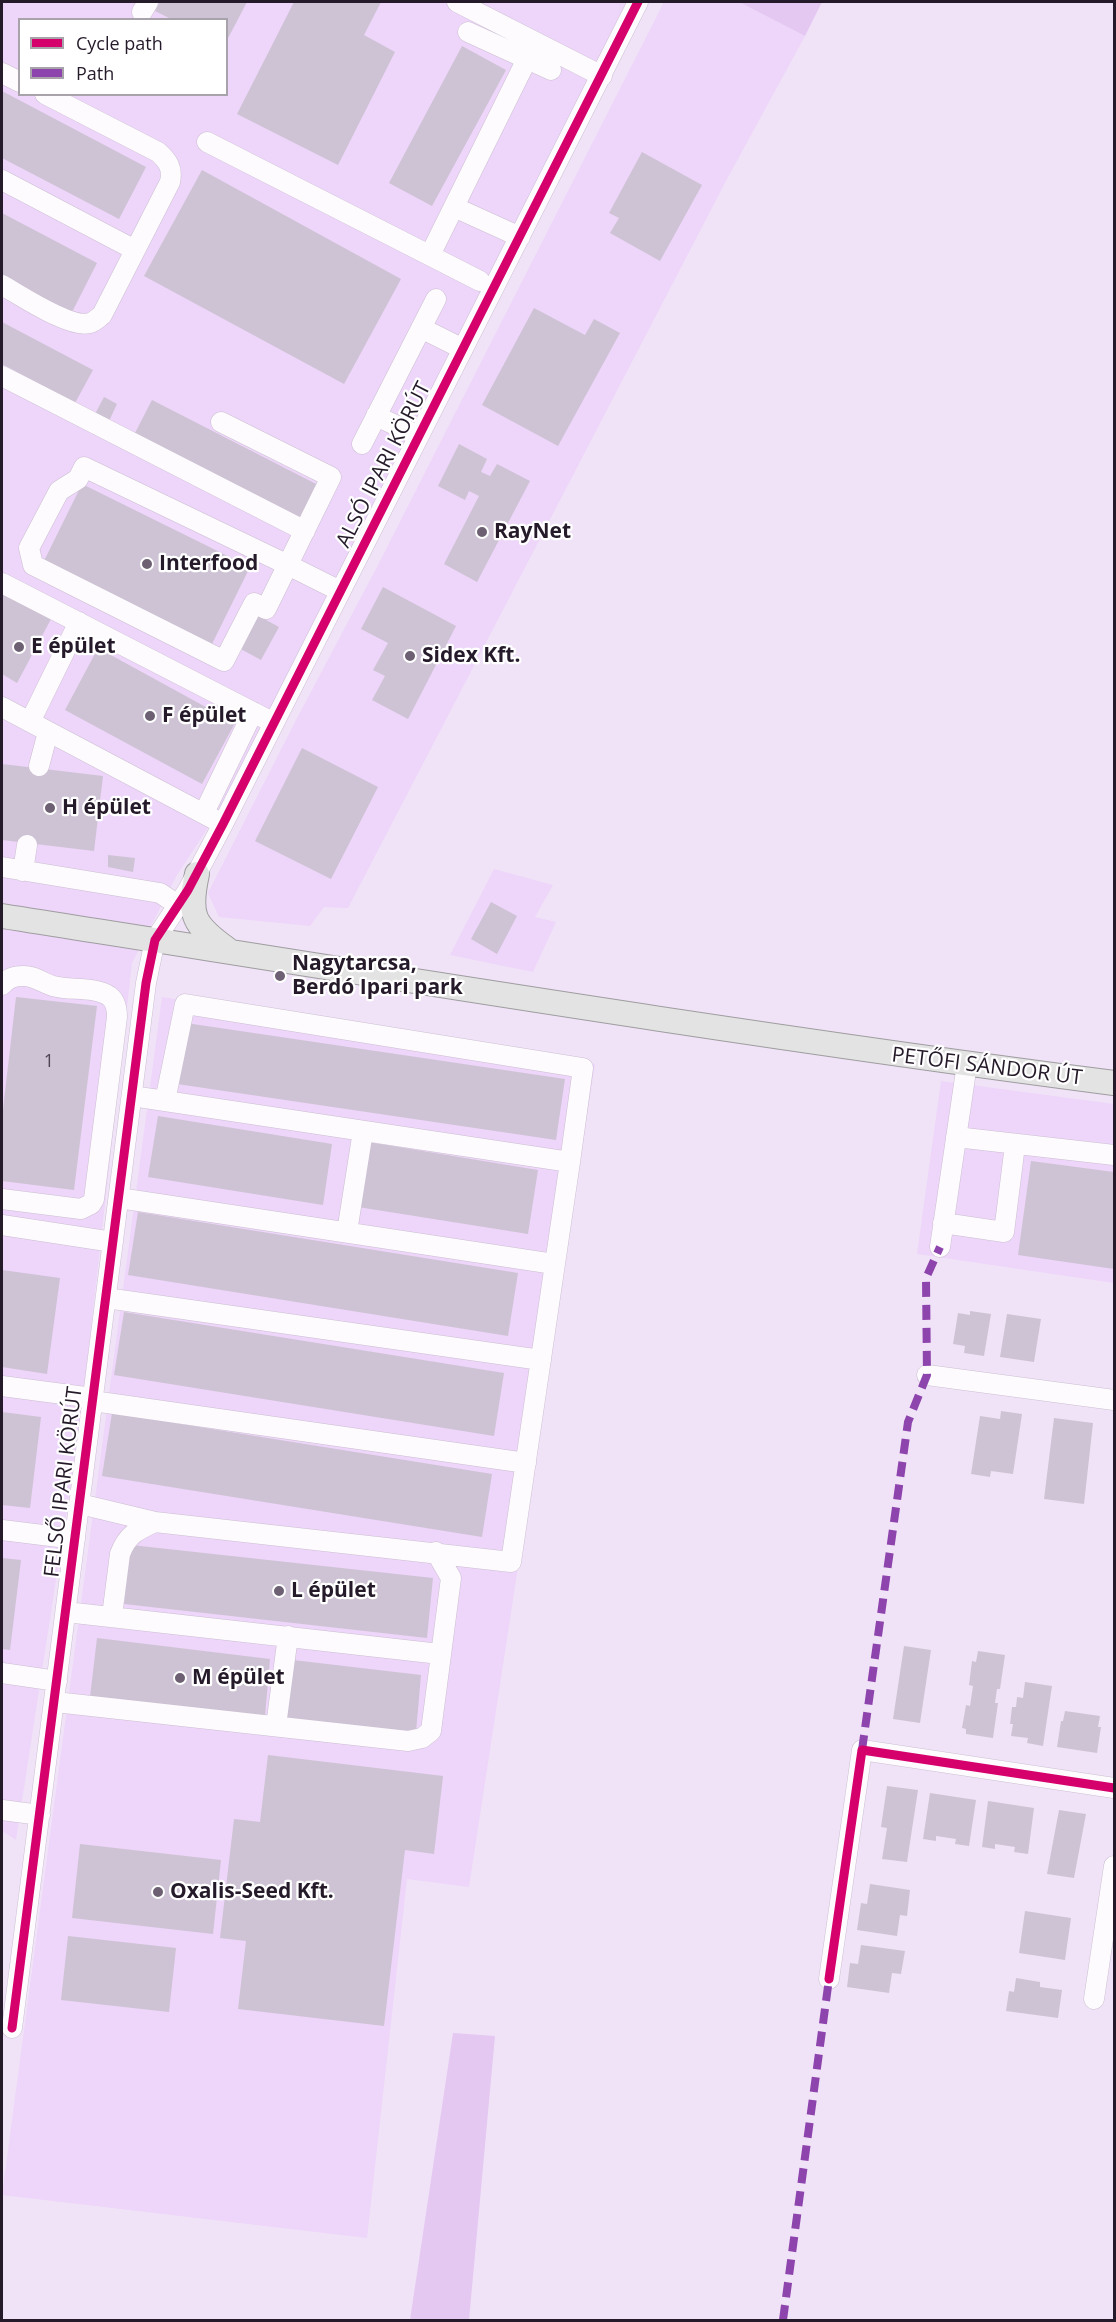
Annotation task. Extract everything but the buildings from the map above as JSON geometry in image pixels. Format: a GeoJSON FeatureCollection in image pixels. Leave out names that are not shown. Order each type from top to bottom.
{"type":"FeatureCollection","features":[{"type":"Feature","properties":{"kind":"main road"},"geometry":{"type":"LineString","coordinates":[[196,874],[192,906],[196,922],[202,930],[231,953]]}},
{"type":"Feature","properties":{"kind":"main road","name":"PETŐFI SÁNDOR ÚT"},"geometry":{"type":"LineString","coordinates":[[2,916],[860,1050],[1114,1083]]}},
{"type":"Feature","properties":{"kind":"street"},"geometry":{"type":"LineString","coordinates":[[457,2],[602,76]]}},
{"type":"Feature","properties":{"kind":"street","name":"ALSÓ IPARI KÖRÚT"},"geometry":{"type":"LineString","coordinates":[[155,940],[178,905],[223,824],[638,2]]}},
{"type":"Feature","properties":{"kind":"street"},"geometry":{"type":"LineString","coordinates":[[468,32],[551,70]]}},
{"type":"Feature","properties":{"kind":"street"},"geometry":{"type":"LineString","coordinates":[[430,255],[527,59]]}},
{"type":"Feature","properties":{"kind":"street"},"geometry":{"type":"LineString","coordinates":[[2,73],[18,81]]}},
{"type":"Feature","properties":{"kind":"street"},"geometry":{"type":"LineString","coordinates":[[2,285],[70,322],[89,323],[102,315],[172,174],[166,160],[158,152],[49,96]]}},
{"type":"Feature","properties":{"kind":"street"},"geometry":{"type":"LineString","coordinates":[[207,142],[480,281]]}},
{"type":"Feature","properties":{"kind":"street"},"geometry":{"type":"LineString","coordinates":[[2,180],[135,250]]}},
{"type":"Feature","properties":{"kind":"street"},"geometry":{"type":"LineString","coordinates":[[454,207],[520,237]]}},
{"type":"Feature","properties":{"kind":"street"},"geometry":{"type":"LineString","coordinates":[[362,444],[436,299]]}},
{"type":"Feature","properties":{"kind":"street"},"geometry":{"type":"LineString","coordinates":[[421,328],[463,349]]}},
{"type":"Feature","properties":{"kind":"street"},"geometry":{"type":"LineString","coordinates":[[2,376],[305,531]]}},
{"type":"Feature","properties":{"kind":"street"},"geometry":{"type":"LineString","coordinates":[[376,416],[419,436]]}},
{"type":"Feature","properties":{"kind":"street"},"geometry":{"type":"LineString","coordinates":[[221,422],[332,477],[305,531],[288,565],[266,609],[254,603],[224,661],[33,565],[29,548],[59,491],[78,479],[84,467],[288,565],[340,591]]}},
{"type":"Feature","properties":{"kind":"street"},"geometry":{"type":"LineString","coordinates":[[2,583],[274,723]]}},
{"type":"Feature","properties":{"kind":"street"},"geometry":{"type":"LineString","coordinates":[[30,722],[79,622]]}},
{"type":"Feature","properties":{"kind":"street"},"geometry":{"type":"LineString","coordinates":[[2,707],[223,824]]}},
{"type":"Feature","properties":{"kind":"street"},"geometry":{"type":"LineString","coordinates":[[204,813],[253,712]]}},
{"type":"Feature","properties":{"kind":"street"},"geometry":{"type":"LineString","coordinates":[[39,766],[48,732]]}},
{"type":"Feature","properties":{"kind":"street"},"geometry":{"type":"LineString","coordinates":[[23,871],[27,845]]}},
{"type":"Feature","properties":{"kind":"street"},"geometry":{"type":"LineString","coordinates":[[2,867],[160,893],[178,905]]}},
{"type":"Feature","properties":{"kind":"street","name":"FELSŐ IPARI KÖRÚT"},"geometry":{"type":"LineString","coordinates":[[12,2028],[146,983],[155,940]]}},
{"type":"Feature","properties":{"kind":"street"},"geometry":{"type":"LineString","coordinates":[[2,985],[11,977],[33,977],[51,985],[105,994],[111,997],[117,1009],[94,1199],[91,1204],[81,1209],[2,1199]]}},
{"type":"Feature","properties":{"kind":"street"},"geometry":{"type":"LineString","coordinates":[[80,1504],[155,1522],[511,1562],[582,1068],[185,1004],[165,1101]]}},
{"type":"Feature","properties":{"kind":"street"},"geometry":{"type":"LineString","coordinates":[[940,1247],[967,1064]]}},
{"type":"Feature","properties":{"kind":"street"},"geometry":{"type":"LineString","coordinates":[[132,1096],[570,1162]]}},
{"type":"Feature","properties":{"kind":"street"},"geometry":{"type":"LineString","coordinates":[[347,1232],[363,1131]]}},
{"type":"Feature","properties":{"kind":"street"},"geometry":{"type":"LineString","coordinates":[[956,1137],[1114,1155]]}},
{"type":"Feature","properties":{"kind":"street"},"geometry":{"type":"LineString","coordinates":[[943,1223],[1004,1232],[1015,1145]]}},
{"type":"Feature","properties":{"kind":"street"},"geometry":{"type":"LineString","coordinates":[[119,1198],[554,1264]]}},
{"type":"Feature","properties":{"kind":"street"},"geometry":{"type":"LineString","coordinates":[[75,1236],[81,1209]]}},
{"type":"Feature","properties":{"kind":"street"},"geometry":{"type":"LineString","coordinates":[[2,1225],[113,1242]]}},
{"type":"Feature","properties":{"kind":"street"},"geometry":{"type":"LineString","coordinates":[[106,1298],[541,1360]]}},
{"type":"Feature","properties":{"kind":"street"},"geometry":{"type":"LineString","coordinates":[[927,1375],[1114,1400]]}},
{"type":"Feature","properties":{"kind":"street"},"geometry":{"type":"LineString","coordinates":[[2,1386],[526,1463]]}},
{"type":"Feature","properties":{"kind":"street"},"geometry":{"type":"LineString","coordinates":[[112,1616],[123,1545],[136,1531],[155,1522]]}},
{"type":"Feature","properties":{"kind":"street"},"geometry":{"type":"LineString","coordinates":[[2,1530],[75,1539]]}},
{"type":"Feature","properties":{"kind":"street"},"geometry":{"type":"LineString","coordinates":[[55,1702],[408,1741],[422,1737],[430,1731],[451,1578],[436,1552]]}},
{"type":"Feature","properties":{"kind":"street"},"geometry":{"type":"LineString","coordinates":[[66,1612],[440,1654]]}},
{"type":"Feature","properties":{"kind":"street"},"geometry":{"type":"LineString","coordinates":[[276,1726],[288,1636]]}},
{"type":"Feature","properties":{"kind":"street"},"geometry":{"type":"LineString","coordinates":[[2,1673],[57,1681]]}},
{"type":"Feature","properties":{"kind":"street"},"geometry":{"type":"LineString","coordinates":[[829,1979],[862,1750],[1114,1788]]}},
{"type":"Feature","properties":{"kind":"street"},"geometry":{"type":"LineString","coordinates":[[2,1810],[40,1815]]}},
{"type":"Feature","properties":{"kind":"street"},"geometry":{"type":"LineString","coordinates":[[1094,1999],[1114,1866]]}},
{"type":"Feature","properties":{"kind":"shaded area"},"geometry":{"type":"Polygon","coordinates":[[[2,2],[627,2],[221,808],[177,875],[132,963],[81,1417],[16,1840],[2,1831],[2,2]]]}},
{"type":"Feature","properties":{"kind":"shaded area"},"geometry":{"type":"Polygon","coordinates":[[[664,2],[739,2],[805,36],[727,179],[348,908],[324,907],[310,926],[219,917],[208,893],[377,567],[664,2]]]}},
{"type":"Feature","properties":{"kind":"shaded area"},"geometry":{"type":"Polygon","coordinates":[[[739,2],[822,2],[805,36],[739,2]]]}},
{"type":"Feature","properties":{"kind":"shaded area"},"geometry":{"type":"Polygon","coordinates":[[[494,869],[553,885],[535,917],[556,922],[533,972],[450,955],[494,869]]]}},
{"type":"Feature","properties":{"kind":"shaded area"},"geometry":{"type":"Polygon","coordinates":[[[162,997],[595,1064],[469,1887],[407,1879],[367,2238],[2,2195],[162,997]]]}},
{"type":"Feature","properties":{"kind":"shaded area"},"geometry":{"type":"Polygon","coordinates":[[[941,1081],[1114,1104],[1114,1283],[917,1254],[941,1081]]]}},
{"type":"Feature","properties":{"kind":"shaded area"},"geometry":{"type":"Polygon","coordinates":[[[453,2033],[495,2036],[469,2320],[410,2320],[453,2033]]]}},
{"type":"Feature","properties":{"kind":"marked path"},"geometry":{"type":"LineString","coordinates":[[862,1750],[908,1422],[927,1375],[926,1278],[940,1247]]}},
{"type":"Feature","properties":{"kind":"marked path"},"geometry":{"type":"LineString","coordinates":[[783,2320],[829,1979]]}},
{"type":"Feature","properties":{"kind":"cycle path"},"geometry":{"type":"LineString","coordinates":[[12,2028],[146,983],[155,940],[188,890],[223,824],[638,2]]}},
{"type":"Feature","properties":{"kind":"cycle path"},"geometry":{"type":"LineString","coordinates":[[829,1979],[862,1750],[1114,1788]]}},
{"type":"Feature","properties":{"kind":"place","name":"RayNet"},"geometry":{"type":"Point","coordinates":[482,532]}},
{"type":"Feature","properties":{"kind":"place","name":"Interfood"},"geometry":{"type":"Point","coordinates":[147,564]}},
{"type":"Feature","properties":{"kind":"place","name":"E épület"},"geometry":{"type":"Point","coordinates":[19,647]}},
{"type":"Feature","properties":{"kind":"place","name":"Sidex Kft."},"geometry":{"type":"Point","coordinates":[410,656]}},
{"type":"Feature","properties":{"kind":"place","name":"F épület"},"geometry":{"type":"Point","coordinates":[150,716]}},
{"type":"Feature","properties":{"kind":"place","name":"H épület"},"geometry":{"type":"Point","coordinates":[50,808]}},
{"type":"Feature","properties":{"kind":"place","name":"Nagytarcsa, Berdó Ipari park"},"geometry":{"type":"Point","coordinates":[280,976]}},
{"type":"Feature","properties":{"kind":"place","name":"L épület"},"geometry":{"type":"Point","coordinates":[279,1591]}},
{"type":"Feature","properties":{"kind":"place","name":"M épület"},"geometry":{"type":"Point","coordinates":[180,1678]}},
{"type":"Feature","properties":{"kind":"place","name":"Oxalis-Seed Kft."},"geometry":{"type":"Point","coordinates":[158,1892]}}]}
